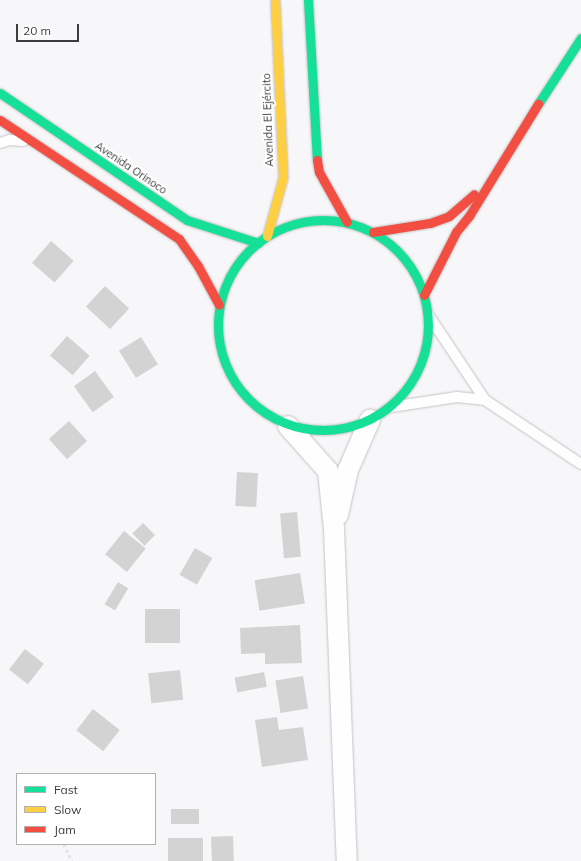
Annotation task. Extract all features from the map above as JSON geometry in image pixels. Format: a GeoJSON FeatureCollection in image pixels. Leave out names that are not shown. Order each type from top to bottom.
{"type":"FeatureCollection","features":[{"type":"Feature","properties":{"kind":"street","name":"Avenida El Ejército"},"geometry":{"type":"LineString","coordinates":[[266,236],[283,177],[275,0]]}},
{"type":"Feature","properties":{"kind":"street"},"geometry":{"type":"LineString","coordinates":[[308,0],[314,138],[319,172],[347,222]]}},
{"type":"Feature","properties":{"kind":"street"},"geometry":{"type":"LineString","coordinates":[[424,295],[441,258],[456,232],[469,216],[486,185],[581,38]]}},
{"type":"Feature","properties":{"kind":"street","name":"Avenida Orinoco"},"geometry":{"type":"LineString","coordinates":[[0,93],[187,220],[258,243]]}},
{"type":"Feature","properties":{"kind":"street"},"geometry":{"type":"LineString","coordinates":[[0,120],[178,239],[198,266],[219,305]]}},
{"type":"Feature","properties":{"kind":"street"},"geometry":{"type":"LineString","coordinates":[[373,232],[430,223],[442,218],[486,185]]}},
{"type":"Feature","properties":{"kind":"street"},"geometry":{"type":"LineString","coordinates":[[326,220],[347,222],[373,232],[396,248],[413,270],[424,295],[429,316],[427,342],[421,366],[408,388],[391,407],[370,420],[330,431],[288,426],[261,412],[239,391],[224,365],[217,335],[219,305],[233,270],[266,236],[285,227],[306,222],[326,220]]}},
{"type":"Feature","properties":{"kind":"street"},"geometry":{"type":"LineString","coordinates":[[334,529],[348,470],[370,420]]}},
{"type":"Feature","properties":{"kind":"street"},"geometry":{"type":"LineString","coordinates":[[288,426],[328,471],[334,529],[347,861]]}},
{"type":"Feature","properties":{"kind":"lane"},"geometry":{"type":"LineString","coordinates":[[0,144],[10,140],[33,142]]}},
{"type":"Feature","properties":{"kind":"lane"},"geometry":{"type":"LineString","coordinates":[[429,316],[485,400],[581,464]]}},
{"type":"Feature","properties":{"kind":"lane"},"geometry":{"type":"LineString","coordinates":[[391,407],[457,397],[485,400]]}},
{"type":"Feature","properties":{"kind":"path"},"geometry":{"type":"LineString","coordinates":[[64,845],[72,861]]}},
{"type":"Feature","properties":{"kind":"building"},"geometry":{"type":"Polygon","coordinates":[[[51,241],[74,261],[55,283],[32,263],[51,241]]]}},
{"type":"Feature","properties":{"kind":"building"},"geometry":{"type":"Polygon","coordinates":[[[105,286],[129,309],[110,329],[86,306],[105,286]]]}},
{"type":"Feature","properties":{"kind":"building"},"geometry":{"type":"Polygon","coordinates":[[[67,336],[90,356],[73,375],[50,356],[67,336]]]}},
{"type":"Feature","properties":{"kind":"building"},"geometry":{"type":"Polygon","coordinates":[[[141,337],[158,364],[136,378],[119,351],[141,337]]]}},
{"type":"Feature","properties":{"kind":"building"},"geometry":{"type":"Polygon","coordinates":[[[95,371],[114,397],[93,412],[74,386],[95,371]]]}},
{"type":"Feature","properties":{"kind":"building"},"geometry":{"type":"Polygon","coordinates":[[[69,421],[87,441],[67,459],[49,439],[69,421]]]}},
{"type":"Feature","properties":{"kind":"building"},"geometry":{"type":"Polygon","coordinates":[[[237,472],[258,473],[256,507],[235,506],[237,472]]]}},
{"type":"Feature","properties":{"kind":"building"},"geometry":{"type":"Polygon","coordinates":[[[297,512],[301,557],[284,558],[280,513],[297,512]]]}},
{"type":"Feature","properties":{"kind":"building"},"geometry":{"type":"Polygon","coordinates":[[[143,523],[155,535],[144,546],[132,534],[143,523]]]}},
{"type":"Feature","properties":{"kind":"building"},"geometry":{"type":"Polygon","coordinates":[[[124,531],[146,549],[127,572],[105,554],[124,531]]]}},
{"type":"Feature","properties":{"kind":"building"},"geometry":{"type":"Polygon","coordinates":[[[195,548],[212,558],[197,585],[180,575],[195,548]]]}},
{"type":"Feature","properties":{"kind":"building"},"geometry":{"type":"Polygon","coordinates":[[[300,573],[305,604],[259,611],[255,580],[300,573]]]}},
{"type":"Feature","properties":{"kind":"building"},"geometry":{"type":"Polygon","coordinates":[[[118,582],[128,588],[115,610],[105,604],[118,582]]]}},
{"type":"Feature","properties":{"kind":"building"},"geometry":{"type":"Polygon","coordinates":[[[145,609],[180,609],[180,643],[145,643],[145,609]]]}},
{"type":"Feature","properties":{"kind":"building"},"geometry":{"type":"Polygon","coordinates":[[[300,625],[302,663],[265,664],[265,653],[241,654],[240,628],[300,625]]]}},
{"type":"Feature","properties":{"kind":"building"},"geometry":{"type":"Polygon","coordinates":[[[25,649],[44,664],[28,684],[9,669],[25,649]]]}},
{"type":"Feature","properties":{"kind":"building"},"geometry":{"type":"Polygon","coordinates":[[[180,670],[183,700],[151,703],[148,673],[180,670]]]}},
{"type":"Feature","properties":{"kind":"building"},"geometry":{"type":"Polygon","coordinates":[[[264,672],[267,687],[237,692],[235,678],[264,672]]]}},
{"type":"Feature","properties":{"kind":"building"},"geometry":{"type":"Polygon","coordinates":[[[303,676],[308,709],[281,713],[275,680],[303,676]]]}},
{"type":"Feature","properties":{"kind":"building"},"geometry":{"type":"Polygon","coordinates":[[[93,709],[120,730],[103,751],[76,730],[93,709]]]}},
{"type":"Feature","properties":{"kind":"building"},"geometry":{"type":"Polygon","coordinates":[[[277,717],[279,730],[303,727],[308,760],[262,767],[255,720],[277,717]]]}},
{"type":"Feature","properties":{"kind":"building"},"geometry":{"type":"Polygon","coordinates":[[[171,809],[199,809],[199,824],[171,824],[171,809]]]}},
{"type":"Feature","properties":{"kind":"building"},"geometry":{"type":"Polygon","coordinates":[[[233,836],[234,861],[212,861],[211,837],[233,836]]]}},
{"type":"Feature","properties":{"kind":"building"},"geometry":{"type":"Polygon","coordinates":[[[168,838],[203,838],[203,861],[168,861],[168,838]]]}},
{"type":"Feature","properties":{"kind":"traffic: fast"},"geometry":{"type":"LineString","coordinates":[[308,0],[317,160]]}},
{"type":"Feature","properties":{"kind":"traffic: fast"},"geometry":{"type":"LineString","coordinates":[[538,104],[581,38]]}},
{"type":"Feature","properties":{"kind":"traffic: fast"},"geometry":{"type":"LineString","coordinates":[[0,93],[187,220],[258,243]]}},
{"type":"Feature","properties":{"kind":"traffic: fast"},"geometry":{"type":"LineString","coordinates":[[313,220],[333,220],[354,224],[373,232],[382,237],[404,258],[416,275],[424,294],[428,315],[428,325],[428,335],[424,356],[416,375],[411,384],[390,406],[373,418],[354,426],[333,430],[313,430],[292,426],[264,413],[235,384],[222,356],[218,335],[218,315],[222,294],[235,266],[264,237],[292,224],[313,220]]}},
{"type":"Feature","properties":{"kind":"traffic: slow"},"geometry":{"type":"LineString","coordinates":[[267,236],[283,177],[275,0]]}},
{"type":"Feature","properties":{"kind":"traffic: jam"},"geometry":{"type":"LineString","coordinates":[[424,295],[456,232],[469,216],[538,104]]}},
{"type":"Feature","properties":{"kind":"traffic: jam"},"geometry":{"type":"LineString","coordinates":[[0,120],[179,239],[198,266],[219,305]]}},
{"type":"Feature","properties":{"kind":"traffic: jam"},"geometry":{"type":"LineString","coordinates":[[317,160],[319,172],[347,222]]}},
{"type":"Feature","properties":{"kind":"traffic: jam"},"geometry":{"type":"LineString","coordinates":[[373,232],[430,223],[449,216],[474,194]]}}]}
